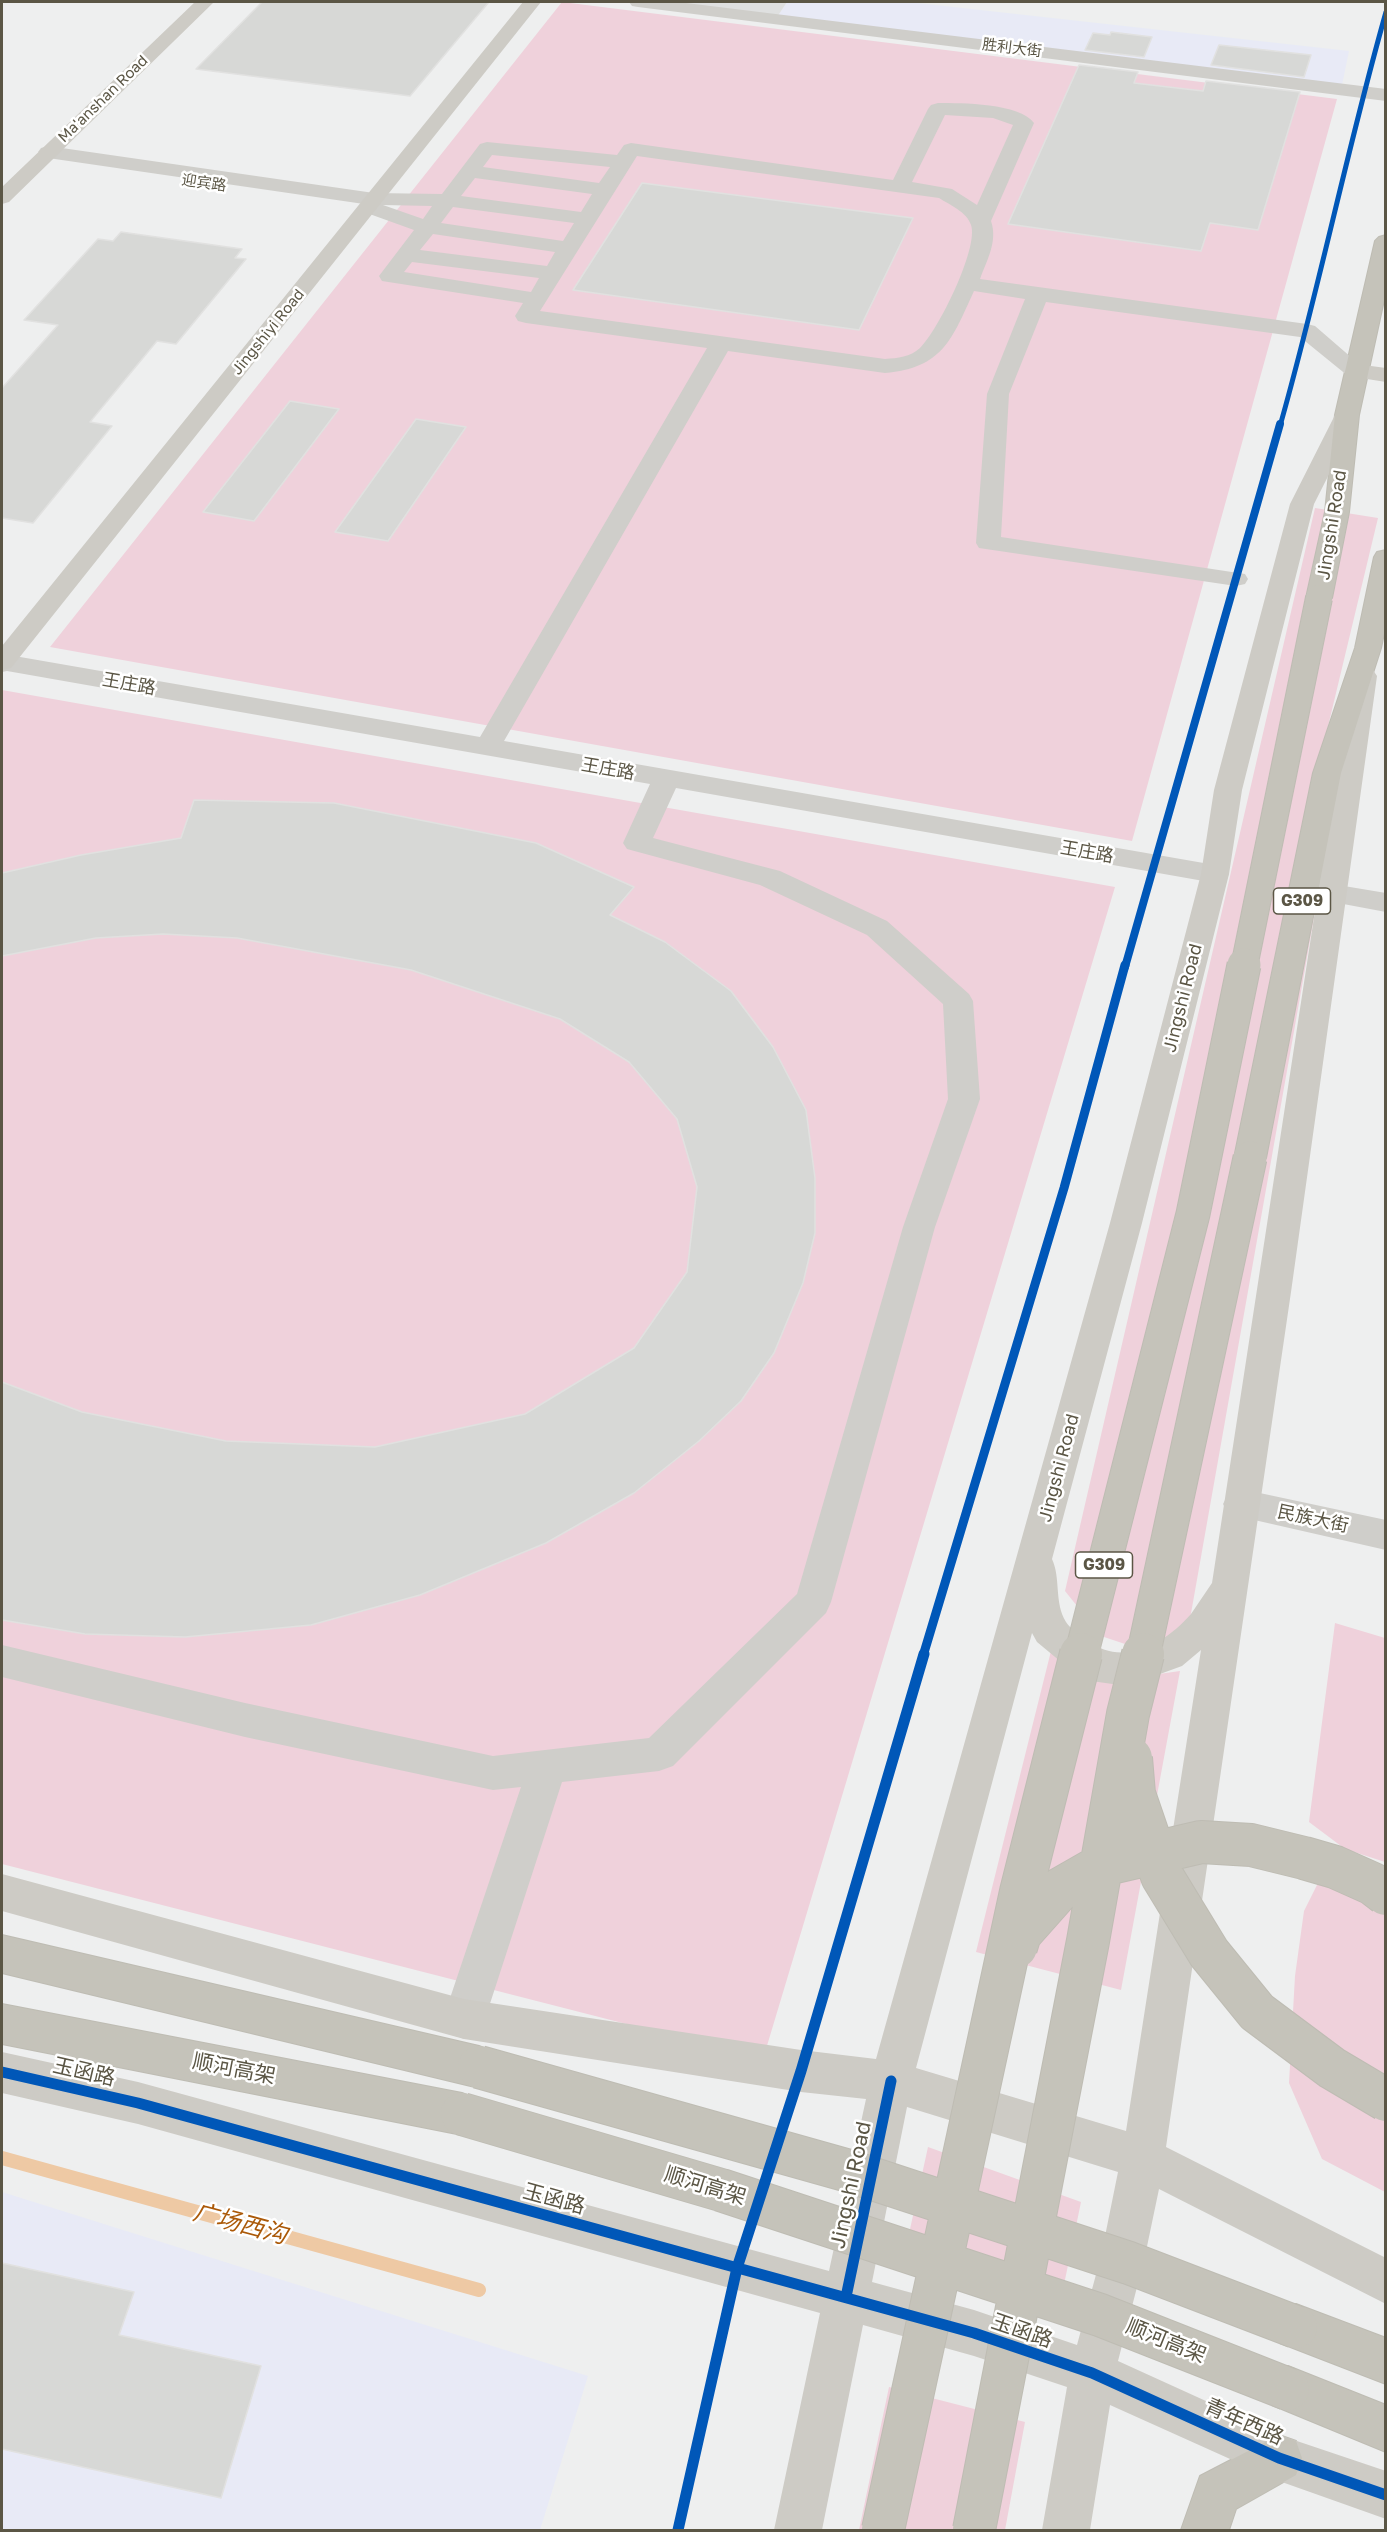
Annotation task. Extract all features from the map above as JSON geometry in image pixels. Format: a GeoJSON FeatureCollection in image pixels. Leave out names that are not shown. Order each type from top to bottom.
{"type":"FeatureCollection","features":[{"type":"Feature","properties":{"kind":"highway","name":"Jingshi Road"},"geometry":{"type":"LineString","coordinates":[[883,2530],[1021,1892],[1193,1214],[1337,512],[1347,415],[1386,241]]}},
{"type":"Feature","properties":{"kind":"highway","name":"G309"},"geometry":{"type":"LineString","coordinates":[[974,2530],[1088,1941],[1128,1714],[1150,1628],[1250,1158],[1327,773],[1368,648],[1386,557]]}},
{"type":"Feature","properties":{"kind":"highway"},"geometry":{"type":"LineString","coordinates":[[1128,1714],[1134,1794],[1137,1804],[1162,1876],[1209,1953],[1257,2012],[1332,2068],[1386,2100]]}},
{"type":"Feature","properties":{"kind":"highway"},"geometry":{"type":"LineString","coordinates":[[999,1990],[1020,1934],[1060,1888],[1102,1865],[1150,1852],[1201,1842],[1251,1845],[1335,1867],[1373,1884],[1386,1894]]}},
{"type":"Feature","properties":{"kind":"highway"},"geometry":{"type":"LineString","coordinates":[[2,1954],[479,2067],[849,2171],[1129,2263],[1386,2361]]}},
{"type":"Feature","properties":{"kind":"highway","name":"顺河高架"},"geometry":{"type":"LineString","coordinates":[[2,2024],[462,2114],[721,2190],[1100,2315],[1386,2429]]}},
{"type":"Feature","properties":{"kind":"highway"},"geometry":{"type":"LineString","coordinates":[[897,2530],[896,2518],[917,2370]]}},
{"type":"Feature","properties":{"kind":"highway"},"geometry":{"type":"LineString","coordinates":[[1205,2530],[1217,2493],[1279,2458]]}},
{"type":"Feature","properties":{"kind":"main road","name":"Ma'anshan Road"},"geometry":{"type":"LineString","coordinates":[[2,198],[205,2]]}},
{"type":"Feature","properties":{"kind":"main road","name":"Jingshiyi Road"},"geometry":{"type":"LineString","coordinates":[[2,663],[532,2]]}},
{"type":"Feature","properties":{"kind":"main road"},"geometry":{"type":"LineString","coordinates":[[1356,371],[1386,375]]}},
{"type":"Feature","properties":{"kind":"main road","name":"Jingshi Road"},"geometry":{"type":"LineString","coordinates":[[798,2530],[891,2081],[1126,1223],[1215,874],[1228,790],[1302,504],[1347,415]]}},
{"type":"Feature","properties":{"kind":"main road"},"geometry":{"type":"LineString","coordinates":[[1066,2530],[1092,2373],[1123,2256],[1143,2158],[1368,648]]}},
{"type":"Feature","properties":{"kind":"main road"},"geometry":{"type":"LineString","coordinates":[[1038,1545],[1038,1591],[1050,1631],[1091,1665],[1127,1670],[1169,1655],[1203,1626],[1228,1589]]}},
{"type":"Feature","properties":{"kind":"main road"},"geometry":{"type":"LineString","coordinates":[[2,1893],[464,2019],[801,2071],[891,2081],[1143,2158],[1386,2282]]}},
{"type":"Feature","properties":{"kind":"main road","name":"玉函路"},"geometry":{"type":"LineString","coordinates":[[2,2072],[138,2103],[846,2297],[974,2333],[1092,2373]]}},
{"type":"Feature","properties":{"kind":"main road","name":"青年西路"},"geometry":{"type":"LineString","coordinates":[[1092,2373],[1279,2458],[1386,2495]]}},
{"type":"Feature","properties":{"kind":"street","name":"胜利大街"},"geometry":{"type":"LineString","coordinates":[[638,2],[1386,95]]}},
{"type":"Feature","properties":{"kind":"street"},"geometry":{"type":"LineString","coordinates":[[900,187],[938,109],[959,109],[1011,116],[1024,123],[981,220]]}},
{"type":"Feature","properties":{"kind":"street"},"geometry":{"type":"LineString","coordinates":[[536,299],[390,276],[487,148],[622,162]]}},
{"type":"Feature","properties":{"kind":"street"},"geometry":{"type":"LineString","coordinates":[[631,149],[900,187],[945,193],[969,206],[981,220],[984,238],[967,284],[949,322],[927,354],[902,364],[885,366],[526,316],[631,149]]}},
{"type":"Feature","properties":{"kind":"street","name":"迎宾路"},"geometry":{"type":"LineString","coordinates":[[44,156],[371,203]]}},
{"type":"Feature","properties":{"kind":"street"},"geometry":{"type":"LineString","coordinates":[[470,171],[605,190]]}},
{"type":"Feature","properties":{"kind":"street"},"geometry":{"type":"LineString","coordinates":[[371,203],[448,200],[587,219]]}},
{"type":"Feature","properties":{"kind":"street"},"geometry":{"type":"LineString","coordinates":[[371,203],[427,227],[568,248]]}},
{"type":"Feature","properties":{"kind":"street"},"geometry":{"type":"LineString","coordinates":[[406,255],[552,273]]}},
{"type":"Feature","properties":{"kind":"street"},"geometry":{"type":"LineString","coordinates":[[967,284],[1307,331],[1356,371]]}},
{"type":"Feature","properties":{"kind":"street"},"geometry":{"type":"LineString","coordinates":[[1038,294],[998,394],[988,543],[1236,579]]}},
{"type":"Feature","properties":{"kind":"street"},"geometry":{"type":"LineString","coordinates":[[487,748],[721,343]]}},
{"type":"Feature","properties":{"kind":"street","name":"王庄路"},"geometry":{"type":"LineString","coordinates":[[2,663],[1215,874]]}},
{"type":"Feature","properties":{"kind":"street"},"geometry":{"type":"LineString","coordinates":[[2,1661],[245,1720],[493,1773],[659,1754],[813,1602],[919,1227],[964,1099],[958,1001],[877,928],[770,878],[637,843],[666,779]]}},
{"type":"Feature","properties":{"kind":"street"},"geometry":{"type":"LineString","coordinates":[[1332,893],[1386,903]]}},
{"type":"Feature","properties":{"kind":"street","name":"民族大街"},"geometry":{"type":"LineString","coordinates":[[1241,1504],[1386,1535]]}},
{"type":"Feature","properties":{"kind":"street"},"geometry":{"type":"LineString","coordinates":[[464,2019],[548,1765]]}},
{"type":"Feature","properties":{"kind":"shaded area"},"geometry":{"type":"Polygon","coordinates":[[[562,2],[1337,99],[1132,841],[50,647],[562,2]]]}},
{"type":"Feature","properties":{"kind":"shaded area"},"geometry":{"type":"Polygon","coordinates":[[[667,2],[787,2],[777,17],[667,2]]]}},
{"type":"Feature","properties":{"kind":"shaded area"},"geometry":{"type":"Polygon","coordinates":[[[787,2],[908,2],[1349,51],[1342,85],[777,17],[787,2]]]}},
{"type":"Feature","properties":{"kind":"shaded area"},"geometry":{"type":"Polygon","coordinates":[[[1315,508],[1378,518],[1306,818],[1331,822],[1190,1619],[1169,1637],[1125,1644],[1101,1636],[1065,1591],[1315,508]]]}},
{"type":"Feature","properties":{"kind":"shaded area"},"geometry":{"type":"Polygon","coordinates":[[[2,690],[1115,887],[763,2059],[2,1864],[2,690]]]}},
{"type":"Feature","properties":{"kind":"shaded area"},"geometry":{"type":"Polygon","coordinates":[[[1335,1623],[1385,1638],[1385,1862],[1345,1849],[1309,1822],[1335,1623]]]}},
{"type":"Feature","properties":{"kind":"shaded area"},"geometry":{"type":"Polygon","coordinates":[[[1051,1651],[1117,1680],[1180,1671],[1121,1990],[976,1952],[1051,1651]]]}},
{"type":"Feature","properties":{"kind":"shaded area"},"geometry":{"type":"Polygon","coordinates":[[[1318,1883],[1385,1897],[1385,2192],[1322,2159],[1289,2083],[1295,1976],[1304,1911],[1318,1883]]]}},
{"type":"Feature","properties":{"kind":"shaded area"},"geometry":{"type":"Polygon","coordinates":[[[928,2147],[1081,2202],[1060,2304],[905,2252],[928,2147]]]}},
{"type":"Feature","properties":{"kind":"shaded area"},"geometry":{"type":"Polygon","coordinates":[[[2,2192],[588,2376],[540,2530],[2,2530],[2,2192]]]}},
{"type":"Feature","properties":{"kind":"shaded area"},"geometry":{"type":"Polygon","coordinates":[[[889,2387],[1025,2422],[1005,2530],[859,2530],[889,2387]]]}},
{"type":"Feature","properties":{"kind":"building"},"geometry":{"type":"Polygon","coordinates":[[[262,2],[489,2],[410,96],[196,69],[262,2]]]}},
{"type":"Feature","properties":{"kind":"building"},"geometry":{"type":"Polygon","coordinates":[[[1111,32],[1152,37],[1144,57],[1085,50],[1093,33],[1110,35],[1111,32]]]}},
{"type":"Feature","properties":{"kind":"building"},"geometry":{"type":"Polygon","coordinates":[[[1219,45],[1311,55],[1304,77],[1211,65],[1219,45]]]}},
{"type":"Feature","properties":{"kind":"building"},"geometry":{"type":"Polygon","coordinates":[[[1079,65],[1138,72],[1134,83],[1203,91],[1206,81],[1300,92],[1258,230],[1210,223],[1201,251],[1008,224],[1079,65]]]}},
{"type":"Feature","properties":{"kind":"building"},"geometry":{"type":"Polygon","coordinates":[[[642,183],[913,218],[859,330],[573,290],[642,183]]]}},
{"type":"Feature","properties":{"kind":"building"},"geometry":{"type":"Polygon","coordinates":[[[121,232],[242,249],[235,258],[246,259],[176,344],[157,341],[90,422],[112,426],[33,523],[2,518],[2,388],[58,325],[24,320],[98,239],[113,241],[121,232]]]}},
{"type":"Feature","properties":{"kind":"building"},"geometry":{"type":"Polygon","coordinates":[[[290,401],[339,409],[254,521],[203,512],[290,401]]]}},
{"type":"Feature","properties":{"kind":"building"},"geometry":{"type":"Polygon","coordinates":[[[416,419],[466,427],[388,541],[335,532],[416,419]]]}},
{"type":"Feature","properties":{"kind":"building"},"geometry":{"type":"Polygon","coordinates":[[[194,800],[334,803],[536,843],[634,887],[610,915],[665,942],[731,991],[773,1047],[806,1110],[815,1178],[815,1233],[803,1283],[774,1353],[741,1401],[699,1441],[634,1493],[546,1543],[420,1595],[311,1625],[185,1637],[85,1634],[2,1620],[2,1382],[82,1412],[226,1441],[375,1447],[525,1414],[634,1348],[687,1272],[697,1187],[677,1119],[629,1062],[560,1019],[411,970],[237,938],[163,934],[96,938],[2,956],[2,873],[81,855],[181,838],[194,800]]]}},
{"type":"Feature","properties":{"kind":"building"},"geometry":{"type":"Polygon","coordinates":[[[2,2263],[134,2292],[119,2335],[261,2366],[221,2498],[2,2449],[2,2263]]]}},
{"type":"Feature","properties":{"kind":"waterway","name":"广场西沟"},"geometry":{"type":"LineString","coordinates":[[2,2158],[479,2290]]}},
{"type":"Feature","properties":{"kind":"cycle path"},"geometry":{"type":"LineString","coordinates":[[678,2530],[737,2268],[801,2071],[994,1415],[1064,1188],[1153,863],[1307,331],[1371,64],[1386,12]]}},
{"type":"Feature","properties":{"kind":"cycle path"},"geometry":{"type":"LineString","coordinates":[[2,2072],[138,2103],[974,2333],[1092,2373],[1279,2458],[1386,2495]]}},
{"type":"Feature","properties":{"kind":"cycle path"},"geometry":{"type":"LineString","coordinates":[[846,2297],[891,2081]]}}]}
